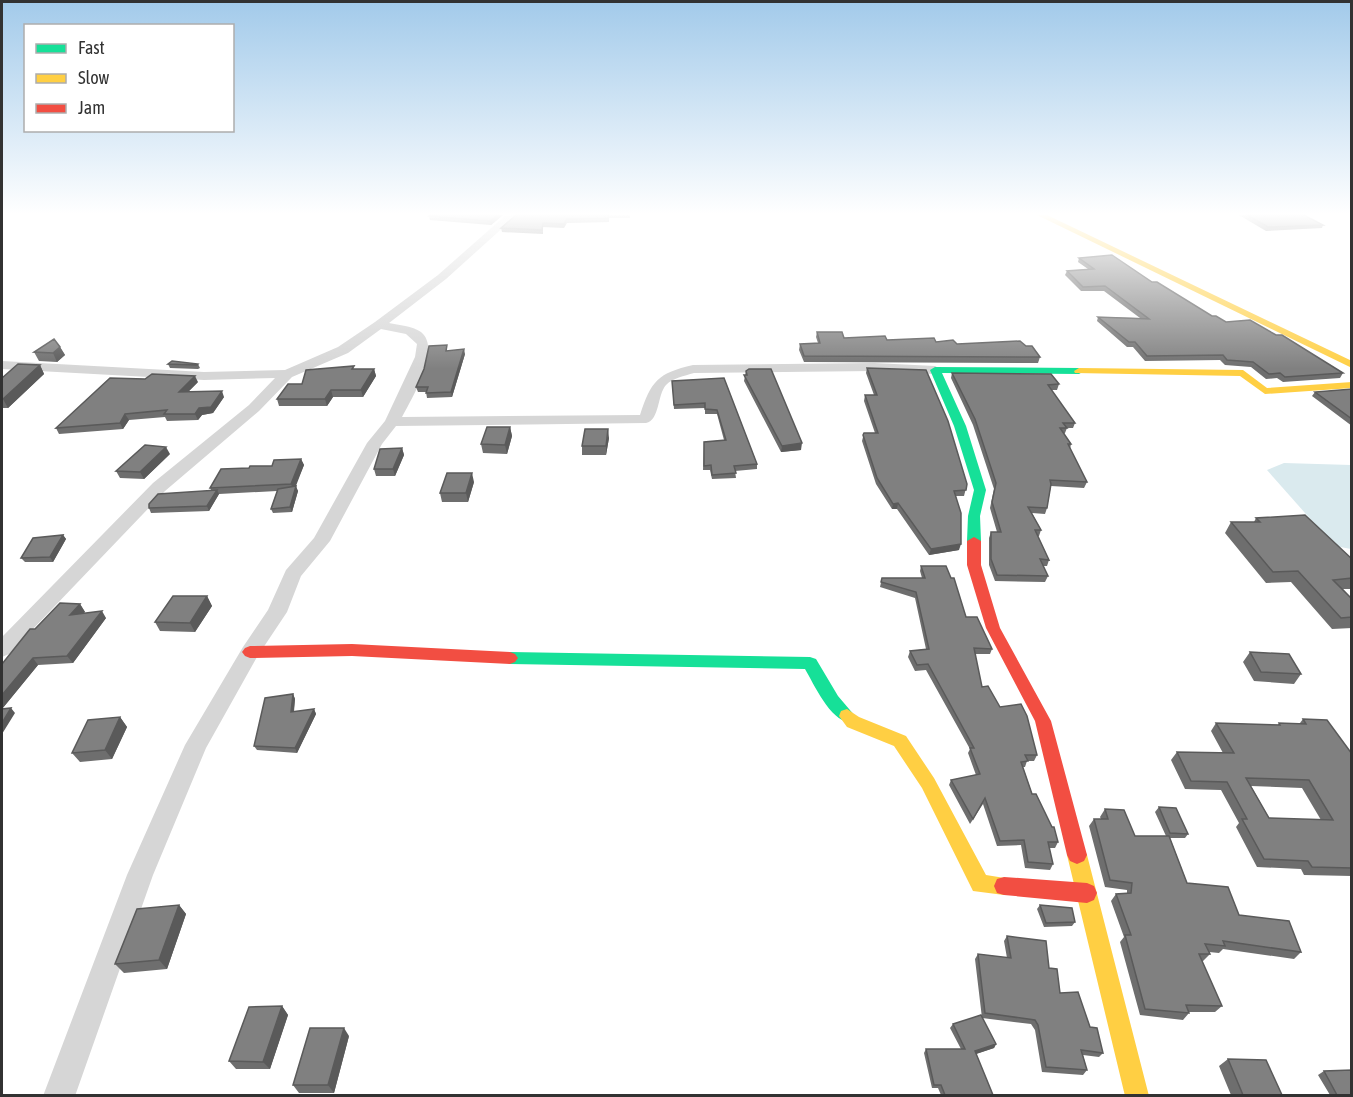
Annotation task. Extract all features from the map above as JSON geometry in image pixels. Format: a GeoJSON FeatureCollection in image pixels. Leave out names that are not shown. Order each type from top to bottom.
{"type":"FeatureCollection","features":[{"type":"Feature","properties":{"kind":"street"},"geometry":{"type":"LineString","coordinates":[[2,365],[204,376],[286,374],[343,350],[454,266]]}},
{"type":"Feature","properties":{"kind":"street"},"geometry":{"type":"LineString","coordinates":[[1147,266],[1352,365]]}},
{"type":"Feature","properties":{"kind":"street"},"geometry":{"type":"LineString","coordinates":[[59,1095],[127,909],[196,745],[250,652],[277,612],[293,574],[321,541],[375,443],[392,422],[422,357],[423,344],[410,330],[379,325]]}},
{"type":"Feature","properties":{"kind":"street"},"geometry":{"type":"LineString","coordinates":[[392,422],[646,419],[656,388],[668,376],[693,369],[874,367],[935,370],[1243,373],[1265,391],[1352,385]]}},
{"type":"Feature","properties":{"kind":"street"},"geometry":{"type":"LineString","coordinates":[[935,370],[960,426],[980,490],[974,516],[974,565],[993,628],[1043,721],[1137,1095]]}},
{"type":"Feature","properties":{"kind":"street"},"geometry":{"type":"LineString","coordinates":[[3,645],[159,487],[254,408],[286,374]]}},
{"type":"Feature","properties":{"kind":"street"},"geometry":{"type":"LineString","coordinates":[[250,652],[352,650],[425,652],[536,660],[810,663],[832,701],[853,722],[900,741],[928,783],[980,884],[1087,893]]}},
{"type":"Feature","properties":{"kind":"shaded area"},"geometry":{"type":"Polygon","coordinates":[[[1284,463],[1351,465],[1351,549],[1335,546],[1267,470],[1284,463]]]}},
{"type":"Feature","properties":{"kind":"building"},"geometry":{"type":"Polygon","coordinates":[[[1090,266],[1129,266],[1212,316],[1226,322],[1250,320],[1276,335],[1282,335],[1343,373],[1285,377],[1280,373],[1269,374],[1253,362],[1227,360],[1223,355],[1147,356],[1135,342],[1129,342],[1098,317],[1149,319],[1105,286],[1083,287],[1067,271],[1094,269],[1090,266]]]}},
{"type":"Feature","properties":{"kind":"building"},"geometry":{"type":"Polygon","coordinates":[[[817,332],[842,332],[844,338],[885,336],[887,340],[934,338],[936,342],[953,340],[957,344],[1020,341],[1026,346],[1032,346],[1040,357],[804,356],[800,344],[820,343],[817,332]]]}},
{"type":"Feature","properties":{"kind":"building"},"geometry":{"type":"Polygon","coordinates":[[[54,339],[60,347],[53,353],[34,352],[54,339]]]}},
{"type":"Feature","properties":{"kind":"building"},"geometry":{"type":"Polygon","coordinates":[[[447,345],[446,351],[464,349],[451,392],[426,393],[428,387],[416,387],[424,369],[429,346],[447,345]]]}},
{"type":"Feature","properties":{"kind":"building"},"geometry":{"type":"Polygon","coordinates":[[[172,361],[198,364],[168,364],[172,361]]]}},
{"type":"Feature","properties":{"kind":"building"},"geometry":{"type":"Polygon","coordinates":[[[18,364],[40,365],[2,399],[2,378],[18,364]]]}},
{"type":"Feature","properties":{"kind":"building"},"geometry":{"type":"Polygon","coordinates":[[[354,366],[352,369],[374,369],[361,390],[331,390],[325,399],[277,399],[288,384],[302,384],[306,370],[354,366]]]}},
{"type":"Feature","properties":{"kind":"building"},"geometry":{"type":"Polygon","coordinates":[[[867,368],[926,370],[948,421],[967,484],[966,490],[954,491],[961,513],[961,544],[931,549],[898,503],[893,504],[877,478],[863,435],[864,433],[878,433],[865,395],[877,395],[867,368]]]}},
{"type":"Feature","properties":{"kind":"building"},"geometry":{"type":"Polygon","coordinates":[[[771,369],[802,443],[782,446],[744,375],[747,375],[746,371],[771,369]]]}},
{"type":"Feature","properties":{"kind":"building"},"geometry":{"type":"Polygon","coordinates":[[[952,373],[1051,374],[1059,384],[1048,385],[1075,423],[1063,423],[1067,428],[1060,428],[1071,444],[1068,444],[1087,482],[1050,480],[1047,508],[1028,507],[1041,530],[1035,530],[1049,560],[1040,559],[1048,576],[997,575],[991,559],[991,532],[1001,532],[992,502],[996,483],[975,419],[952,373]]]}},
{"type":"Feature","properties":{"kind":"building"},"geometry":{"type":"Polygon","coordinates":[[[152,374],[195,376],[179,392],[222,391],[211,407],[199,408],[195,414],[164,414],[167,410],[125,414],[120,423],[56,428],[110,378],[145,379],[152,374]]]}},
{"type":"Feature","properties":{"kind":"building"},"geometry":{"type":"Polygon","coordinates":[[[724,378],[757,464],[734,466],[736,473],[712,475],[711,465],[704,466],[704,442],[726,440],[717,410],[705,409],[705,403],[674,405],[672,381],[724,378]]]}},
{"type":"Feature","properties":{"kind":"building"},"geometry":{"type":"Polygon","coordinates":[[[1352,389],[1352,419],[1315,392],[1352,389]]]}},
{"type":"Feature","properties":{"kind":"building"},"geometry":{"type":"Polygon","coordinates":[[[487,427],[510,427],[505,445],[481,444],[487,427]]]}},
{"type":"Feature","properties":{"kind":"building"},"geometry":{"type":"Polygon","coordinates":[[[585,429],[608,429],[606,446],[582,446],[585,429]]]}},
{"type":"Feature","properties":{"kind":"building"},"geometry":{"type":"Polygon","coordinates":[[[145,445],[166,447],[140,472],[116,471],[145,445]]]}},
{"type":"Feature","properties":{"kind":"building"},"geometry":{"type":"Polygon","coordinates":[[[402,448],[393,469],[374,469],[380,449],[402,448]]]}},
{"type":"Feature","properties":{"kind":"building"},"geometry":{"type":"Polygon","coordinates":[[[301,459],[291,484],[210,488],[221,469],[272,466],[274,460],[301,459]]]}},
{"type":"Feature","properties":{"kind":"building"},"geometry":{"type":"Polygon","coordinates":[[[447,473],[472,473],[466,493],[440,493],[447,473]]]}},
{"type":"Feature","properties":{"kind":"building"},"geometry":{"type":"Polygon","coordinates":[[[296,486],[290,507],[271,509],[278,489],[296,486]]]}},
{"type":"Feature","properties":{"kind":"building"},"geometry":{"type":"Polygon","coordinates":[[[217,490],[207,506],[149,508],[149,504],[158,494],[217,490]]]}},
{"type":"Feature","properties":{"kind":"building"},"geometry":{"type":"Polygon","coordinates":[[[1305,515],[1352,559],[1352,578],[1333,580],[1352,599],[1352,617],[1341,618],[1298,571],[1273,572],[1231,522],[1260,522],[1256,518],[1305,515]]]}},
{"type":"Feature","properties":{"kind":"building"},"geometry":{"type":"Polygon","coordinates":[[[63,535],[50,557],[21,558],[33,538],[63,535]]]}},
{"type":"Feature","properties":{"kind":"building"},"geometry":{"type":"Polygon","coordinates":[[[921,566],[946,566],[951,578],[954,578],[966,617],[977,617],[992,649],[974,648],[982,687],[988,686],[1000,707],[1021,704],[1027,716],[1037,755],[1025,755],[1028,761],[1021,762],[1032,794],[1036,794],[1054,827],[1058,842],[1048,842],[1053,864],[1028,862],[1024,840],[1000,841],[985,798],[973,819],[951,780],[980,774],[970,748],[974,748],[928,664],[917,665],[910,651],[929,649],[916,592],[881,582],[882,578],[925,578],[921,566]]]}},
{"type":"Feature","properties":{"kind":"building"},"geometry":{"type":"Polygon","coordinates":[[[173,596],[207,596],[190,623],[155,622],[173,596]]]}},
{"type":"Feature","properties":{"kind":"building"},"geometry":{"type":"Polygon","coordinates":[[[60,603],[80,604],[70,615],[102,611],[67,656],[33,658],[2,695],[2,664],[30,629],[35,629],[60,603]]]}},
{"type":"Feature","properties":{"kind":"building"},"geometry":{"type":"Polygon","coordinates":[[[1250,652],[1289,654],[1301,674],[1261,672],[1250,652]]]}},
{"type":"Feature","properties":{"kind":"building"},"geometry":{"type":"Polygon","coordinates":[[[293,694],[291,712],[314,709],[295,748],[254,746],[265,698],[293,694]]]}},
{"type":"Feature","properties":{"kind":"building"},"geometry":{"type":"Polygon","coordinates":[[[11,708],[2,723],[2,709],[11,708]]]}},
{"type":"Feature","properties":{"kind":"building"},"geometry":{"type":"Polygon","coordinates":[[[120,717],[105,750],[72,753],[88,720],[120,717]]]}},
{"type":"Feature","properties":{"kind":"building"},"geometry":{"type":"Polygon","coordinates":[[[1303,719],[1327,720],[1352,754],[1352,868],[1312,867],[1308,861],[1264,859],[1242,819],[1247,819],[1227,782],[1191,781],[1177,752],[1234,753],[1216,723],[1306,724],[1303,719]],[[1246,778],[1269,818],[1333,820],[1309,780],[1246,778]]]}},
{"type":"Feature","properties":{"kind":"building"},"geometry":{"type":"Polygon","coordinates":[[[1159,807],[1176,808],[1188,834],[1170,833],[1159,807]]]}},
{"type":"Feature","properties":{"kind":"building"},"geometry":{"type":"Polygon","coordinates":[[[1105,809],[1124,810],[1135,836],[1169,836],[1187,883],[1228,887],[1239,915],[1289,921],[1301,952],[1223,941],[1225,946],[1205,944],[1210,954],[1199,954],[1222,1006],[1186,1005],[1189,1013],[1145,1009],[1125,935],[1131,935],[1116,894],[1131,893],[1132,883],[1110,880],[1094,819],[1108,819],[1105,809]]]}},
{"type":"Feature","properties":{"kind":"building"},"geometry":{"type":"Polygon","coordinates":[[[179,905],[159,960],[115,964],[137,909],[179,905]]]}},
{"type":"Feature","properties":{"kind":"building"},"geometry":{"type":"Polygon","coordinates":[[[1040,905],[1072,908],[1075,922],[1046,923],[1040,905]]]}},
{"type":"Feature","properties":{"kind":"building"},"geometry":{"type":"Polygon","coordinates":[[[1007,936],[1046,941],[1049,968],[1057,969],[1060,993],[1078,992],[1090,1027],[1097,1028],[1103,1053],[1081,1050],[1087,1070],[1046,1067],[1035,1020],[985,1013],[978,954],[1011,958],[1007,936]]]}},
{"type":"Feature","properties":{"kind":"building"},"geometry":{"type":"Polygon","coordinates":[[[282,1006],[263,1062],[229,1061],[249,1007],[282,1006]]]}},
{"type":"Feature","properties":{"kind":"building"},"geometry":{"type":"Polygon","coordinates":[[[981,1015],[996,1044],[975,1051],[993,1095],[945,1095],[941,1085],[934,1085],[926,1049],[965,1049],[953,1024],[981,1015]]]}},
{"type":"Feature","properties":{"kind":"building"},"geometry":{"type":"Polygon","coordinates":[[[310,1028],[344,1028],[328,1085],[293,1085],[310,1028]]]}},
{"type":"Feature","properties":{"kind":"building"},"geometry":{"type":"Polygon","coordinates":[[[1228,1059],[1266,1060],[1282,1095],[1243,1095],[1228,1059]]]}},
{"type":"Feature","properties":{"kind":"building"},"geometry":{"type":"Polygon","coordinates":[[[1352,1070],[1352,1095],[1337,1095],[1324,1071],[1352,1070]]]}},
{"type":"Feature","properties":{"kind":"traffic: fast"},"geometry":{"type":"LineString","coordinates":[[974,541],[974,516],[980,490],[960,426],[935,370],[1079,371]]}},
{"type":"Feature","properties":{"kind":"traffic: fast"},"geometry":{"type":"LineString","coordinates":[[510,658],[810,663],[832,701],[847,716]]}},
{"type":"Feature","properties":{"kind":"traffic: slow"},"geometry":{"type":"LineString","coordinates":[[1147,266],[1352,365]]}},
{"type":"Feature","properties":{"kind":"traffic: slow"},"geometry":{"type":"LineString","coordinates":[[1079,371],[1243,373],[1265,391],[1352,385]]}},
{"type":"Feature","properties":{"kind":"traffic: slow"},"geometry":{"type":"LineString","coordinates":[[847,716],[853,722],[900,741],[928,783],[980,884],[1004,886]]}},
{"type":"Feature","properties":{"kind":"traffic: slow"},"geometry":{"type":"LineString","coordinates":[[1077,855],[1137,1096]]}},
{"type":"Feature","properties":{"kind":"traffic: jam"},"geometry":{"type":"LineString","coordinates":[[974,541],[974,565],[993,628],[1043,721],[1077,855]]}},
{"type":"Feature","properties":{"kind":"traffic: jam"},"geometry":{"type":"LineString","coordinates":[[250,652],[352,650],[510,658]]}},
{"type":"Feature","properties":{"kind":"traffic: jam"},"geometry":{"type":"LineString","coordinates":[[1004,886],[1087,893]]}}]}
